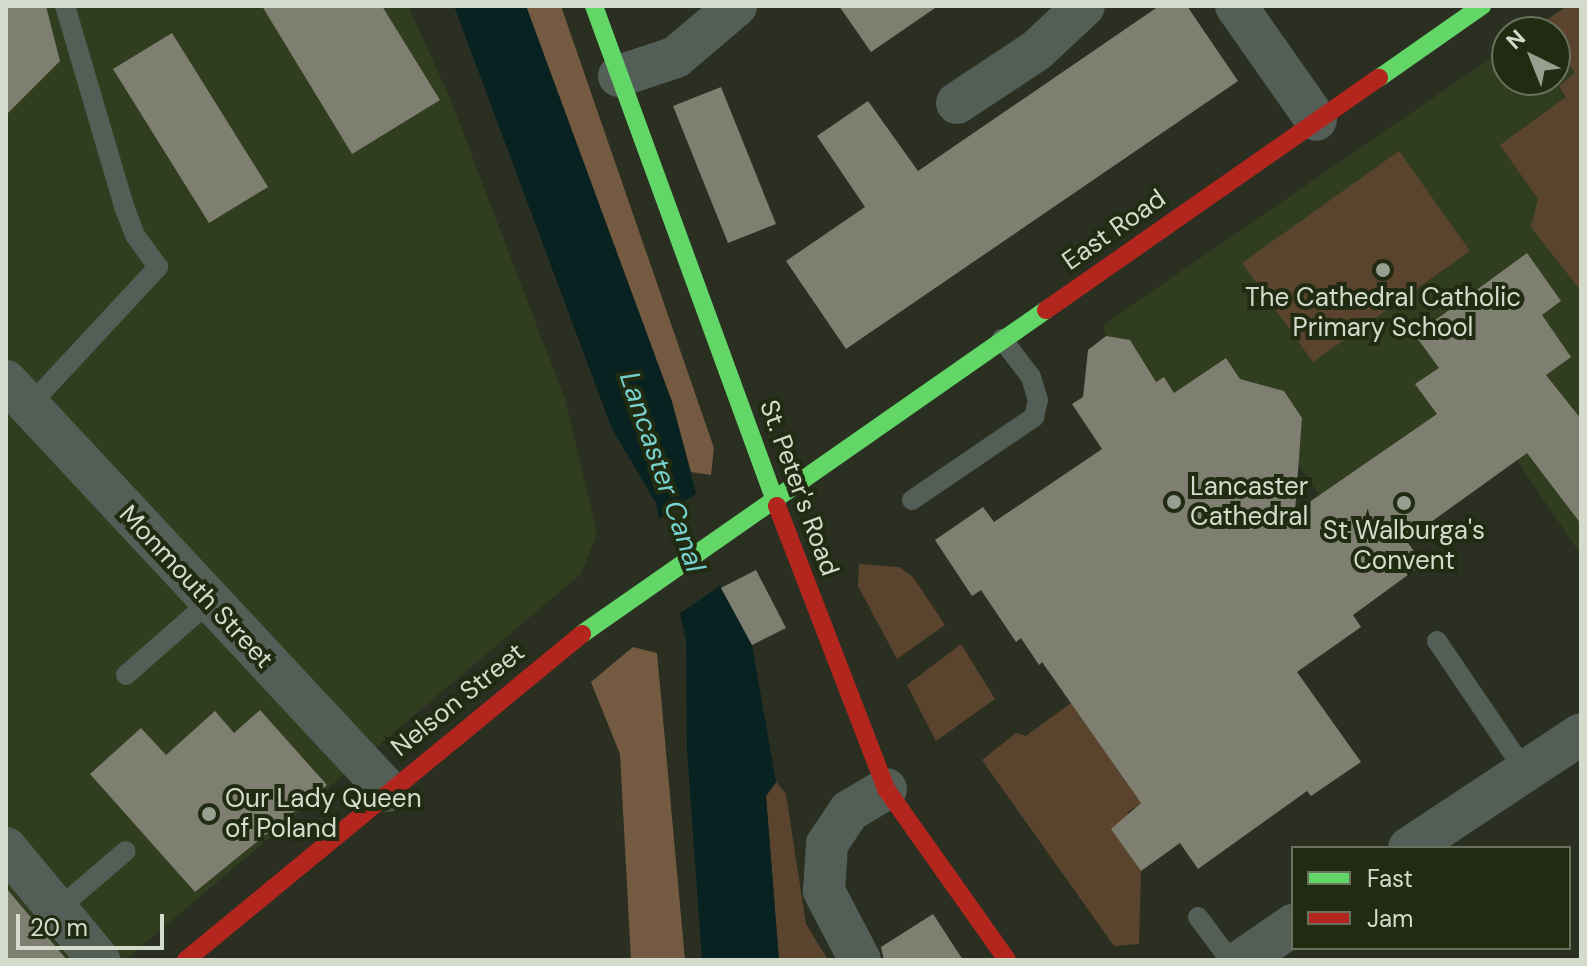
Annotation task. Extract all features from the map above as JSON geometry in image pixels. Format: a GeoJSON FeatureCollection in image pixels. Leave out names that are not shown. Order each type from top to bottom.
{"type":"FeatureCollection","features":[{"type":"Feature","properties":{"kind":"street","name":"St. Peter's Road"},"geometry":{"type":"LineString","coordinates":[[594,6],[774,496],[886,789],[1007,960]]}},
{"type":"Feature","properties":{"kind":"street"},"geometry":{"type":"LineString","coordinates":[[619,76],[676,57],[736,6]]}},
{"type":"Feature","properties":{"kind":"street"},"geometry":{"type":"LineString","coordinates":[[957,103],[1037,50],[1084,6]]}},
{"type":"Feature","properties":{"kind":"street"},"geometry":{"type":"LineString","coordinates":[[1236,6],[1316,120]]}},
{"type":"Feature","properties":{"kind":"street","name":"East Road"},"geometry":{"type":"LineString","coordinates":[[774,496],[1482,6]]}},
{"type":"Feature","properties":{"kind":"street","name":"Monmouth Street"},"geometry":{"type":"LineString","coordinates":[[18,394],[388,791]]}},
{"type":"Feature","properties":{"kind":"street","name":"Nelson Street"},"geometry":{"type":"LineString","coordinates":[[186,960],[388,791],[611,614],[774,496]]}},
{"type":"Feature","properties":{"kind":"street"},"geometry":{"type":"LineString","coordinates":[[1412,846],[1581,734]]}},
{"type":"Feature","properties":{"kind":"street"},"geometry":{"type":"LineString","coordinates":[[860,960],[824,891],[827,844],[849,811],[886,789]]}},
{"type":"Feature","properties":{"kind":"street"},"geometry":{"type":"LineString","coordinates":[[6,848],[99,960]]}},
{"type":"Feature","properties":{"kind":"street"},"geometry":{"type":"LineString","coordinates":[[1242,960],[1291,926]]}},
{"type":"Feature","properties":{"kind":"lane"},"geometry":{"type":"LineString","coordinates":[[18,394],[158,267],[135,235],[124,206],[65,6]]}},
{"type":"Feature","properties":{"kind":"lane"},"geometry":{"type":"LineString","coordinates":[[912,500],[1034,417],[1038,400],[1031,377],[1002,339]]}},
{"type":"Feature","properties":{"kind":"lane"},"geometry":{"type":"LineString","coordinates":[[126,675],[209,602]]}},
{"type":"Feature","properties":{"kind":"lane"},"geometry":{"type":"LineString","coordinates":[[1437,641],[1525,771]]}},
{"type":"Feature","properties":{"kind":"lane"},"geometry":{"type":"LineString","coordinates":[[58,909],[126,851]]}},
{"type":"Feature","properties":{"kind":"lane"},"geometry":{"type":"LineString","coordinates":[[1198,917],[1230,960]]}},
{"type":"Feature","properties":{"kind":"shaded area"},"geometry":{"type":"Polygon","coordinates":[[[6,6],[408,6],[449,96],[566,402],[597,534],[581,574],[125,960],[6,960],[6,6]]]}},
{"type":"Feature","properties":{"kind":"shaded area"},"geometry":{"type":"Polygon","coordinates":[[[526,6],[561,6],[714,448],[711,475],[691,472],[672,402],[526,6]]]}},
{"type":"Feature","properties":{"kind":"shaded area"},"geometry":{"type":"Polygon","coordinates":[[[1567,6],[1581,6],[1581,291],[1531,227],[1538,199],[1500,145],[1565,96],[1571,96],[1571,76],[1575,73],[1571,67],[1571,16],[1552,16],[1567,6]]]}},
{"type":"Feature","properties":{"kind":"shaded area","name":"The Cathedral Catholic Primary School"},"geometry":{"type":"Polygon","coordinates":[[[1491,58],[1491,96],[1566,96],[1581,117],[1581,555],[1483,410],[1320,496],[1293,457],[1300,452],[1302,418],[1284,391],[1249,382],[1244,385],[1226,358],[1174,393],[1164,377],[1147,388],[1130,340],[1106,336],[1103,325],[1491,58]]]}},
{"type":"Feature","properties":{"kind":"shaded area"},"geometry":{"type":"Polygon","coordinates":[[[1399,151],[1470,251],[1313,362],[1242,263],[1399,151]]]}},
{"type":"Feature","properties":{"kind":"shaded area"},"geometry":{"type":"Polygon","coordinates":[[[859,564],[899,567],[913,577],[945,625],[897,659],[858,586],[859,564]]]}},
{"type":"Feature","properties":{"kind":"shaded area"},"geometry":{"type":"Polygon","coordinates":[[[961,644],[995,699],[936,741],[907,685],[961,644]]]}},
{"type":"Feature","properties":{"kind":"shaded area"},"geometry":{"type":"Polygon","coordinates":[[[633,647],[657,653],[685,960],[631,960],[620,754],[591,682],[633,647]]]}},
{"type":"Feature","properties":{"kind":"shaded area"},"geometry":{"type":"Polygon","coordinates":[[[1071,703],[1141,803],[1128,812],[1141,871],[1139,944],[1114,946],[982,760],[1016,733],[1026,736],[1071,703]]]}},
{"type":"Feature","properties":{"kind":"shaded area"},"geometry":{"type":"Polygon","coordinates":[[[776,782],[786,794],[806,924],[828,960],[779,960],[766,796],[776,782]]]}},
{"type":"Feature","properties":{"kind":"water","name":"Lancaster Canal"},"geometry":{"type":"Polygon","coordinates":[[[454,6],[526,6],[672,402],[721,588],[752,645],[776,782],[766,796],[779,960],[702,960],[687,751],[686,641],[656,503],[612,429],[454,6]]]}},
{"type":"Feature","properties":{"kind":"pier"},"geometry":{"type":"Polygon","coordinates":[[[700,491],[724,583],[676,616],[656,521],[700,491]]]}},
{"type":"Feature","properties":{"kind":"building"},"geometry":{"type":"Polygon","coordinates":[[[6,6],[46,6],[60,61],[6,115],[6,6]]]}},
{"type":"Feature","properties":{"kind":"building"},"geometry":{"type":"Polygon","coordinates":[[[262,6],[382,6],[440,100],[352,154],[262,6]]]}},
{"type":"Feature","properties":{"kind":"building"},"geometry":{"type":"Polygon","coordinates":[[[839,6],[938,6],[871,52],[839,6]]]}},
{"type":"Feature","properties":{"kind":"building"},"geometry":{"type":"Polygon","coordinates":[[[1159,6],[1187,6],[1238,81],[846,349],[786,261],[865,207],[817,136],[868,101],[918,171],[1159,6]]]}},
{"type":"Feature","properties":{"kind":"building"},"geometry":{"type":"Polygon","coordinates":[[[172,33],[268,187],[209,223],[113,69],[172,33]]]}},
{"type":"Feature","properties":{"kind":"building"},"geometry":{"type":"Polygon","coordinates":[[[721,87],[776,224],[728,243],[673,106],[721,87]]]}},
{"type":"Feature","properties":{"kind":"building"},"geometry":{"type":"Polygon","coordinates":[[[1527,253],[1561,301],[1542,315],[1571,357],[1546,375],[1581,419],[1581,524],[1527,453],[1406,540],[1423,564],[1353,615],[1361,627],[1297,672],[1361,762],[1311,796],[1307,791],[1198,869],[1180,843],[1141,871],[1111,829],[1141,803],[1042,662],[1039,665],[1021,638],[1016,642],[981,590],[972,596],[935,540],[983,507],[994,522],[1102,449],[1072,404],[1083,397],[1088,350],[1106,336],[1130,340],[1156,382],[1164,377],[1174,393],[1226,358],[1240,379],[1284,391],[1302,418],[1295,512],[1437,414],[1415,384],[1439,368],[1415,335],[1527,253]]]}},
{"type":"Feature","properties":{"kind":"building"},"geometry":{"type":"Polygon","coordinates":[[[756,570],[786,628],[752,645],[721,588],[756,570]]]}},
{"type":"Feature","properties":{"kind":"building","name":"Our Lady Queen of Poland"},"geometry":{"type":"Polygon","coordinates":[[[260,710],[327,785],[195,892],[90,774],[141,728],[166,755],[215,711],[234,733],[260,710]]]}},
{"type":"Feature","properties":{"kind":"building"},"geometry":{"type":"Polygon","coordinates":[[[6,888],[67,960],[6,960],[6,888]]]}},
{"type":"Feature","properties":{"kind":"building"},"geometry":{"type":"Polygon","coordinates":[[[933,914],[963,960],[884,960],[881,947],[933,914]]]}},
{"type":"Feature","properties":{"kind":"traffic: fast"},"geometry":{"type":"LineString","coordinates":[[594,6],[777,506]]}},
{"type":"Feature","properties":{"kind":"traffic: fast"},"geometry":{"type":"LineString","coordinates":[[1379,78],[1482,6]]}},
{"type":"Feature","properties":{"kind":"traffic: fast"},"geometry":{"type":"LineString","coordinates":[[582,634],[1046,310]]}},
{"type":"Feature","properties":{"kind":"traffic: jam"},"geometry":{"type":"LineString","coordinates":[[1046,310],[1379,78]]}},
{"type":"Feature","properties":{"kind":"traffic: jam"},"geometry":{"type":"LineString","coordinates":[[777,506],[886,789],[1007,960]]}},
{"type":"Feature","properties":{"kind":"traffic: jam"},"geometry":{"type":"LineString","coordinates":[[186,960],[582,634]]}},
{"type":"Feature","properties":{"kind":"place","name":"The Cathedral Catholic Primary School"},"geometry":{"type":"Point","coordinates":[1383,270]}},
{"type":"Feature","properties":{"kind":"place","name":"Lancaster Cathedral"},"geometry":{"type":"Point","coordinates":[1174,502]}},
{"type":"Feature","properties":{"kind":"place","name":"St Walburga's Convent"},"geometry":{"type":"Point","coordinates":[1404,503]}},
{"type":"Feature","properties":{"kind":"place","name":"Our Lady Queen of Poland"},"geometry":{"type":"Point","coordinates":[209,814]}}]}
